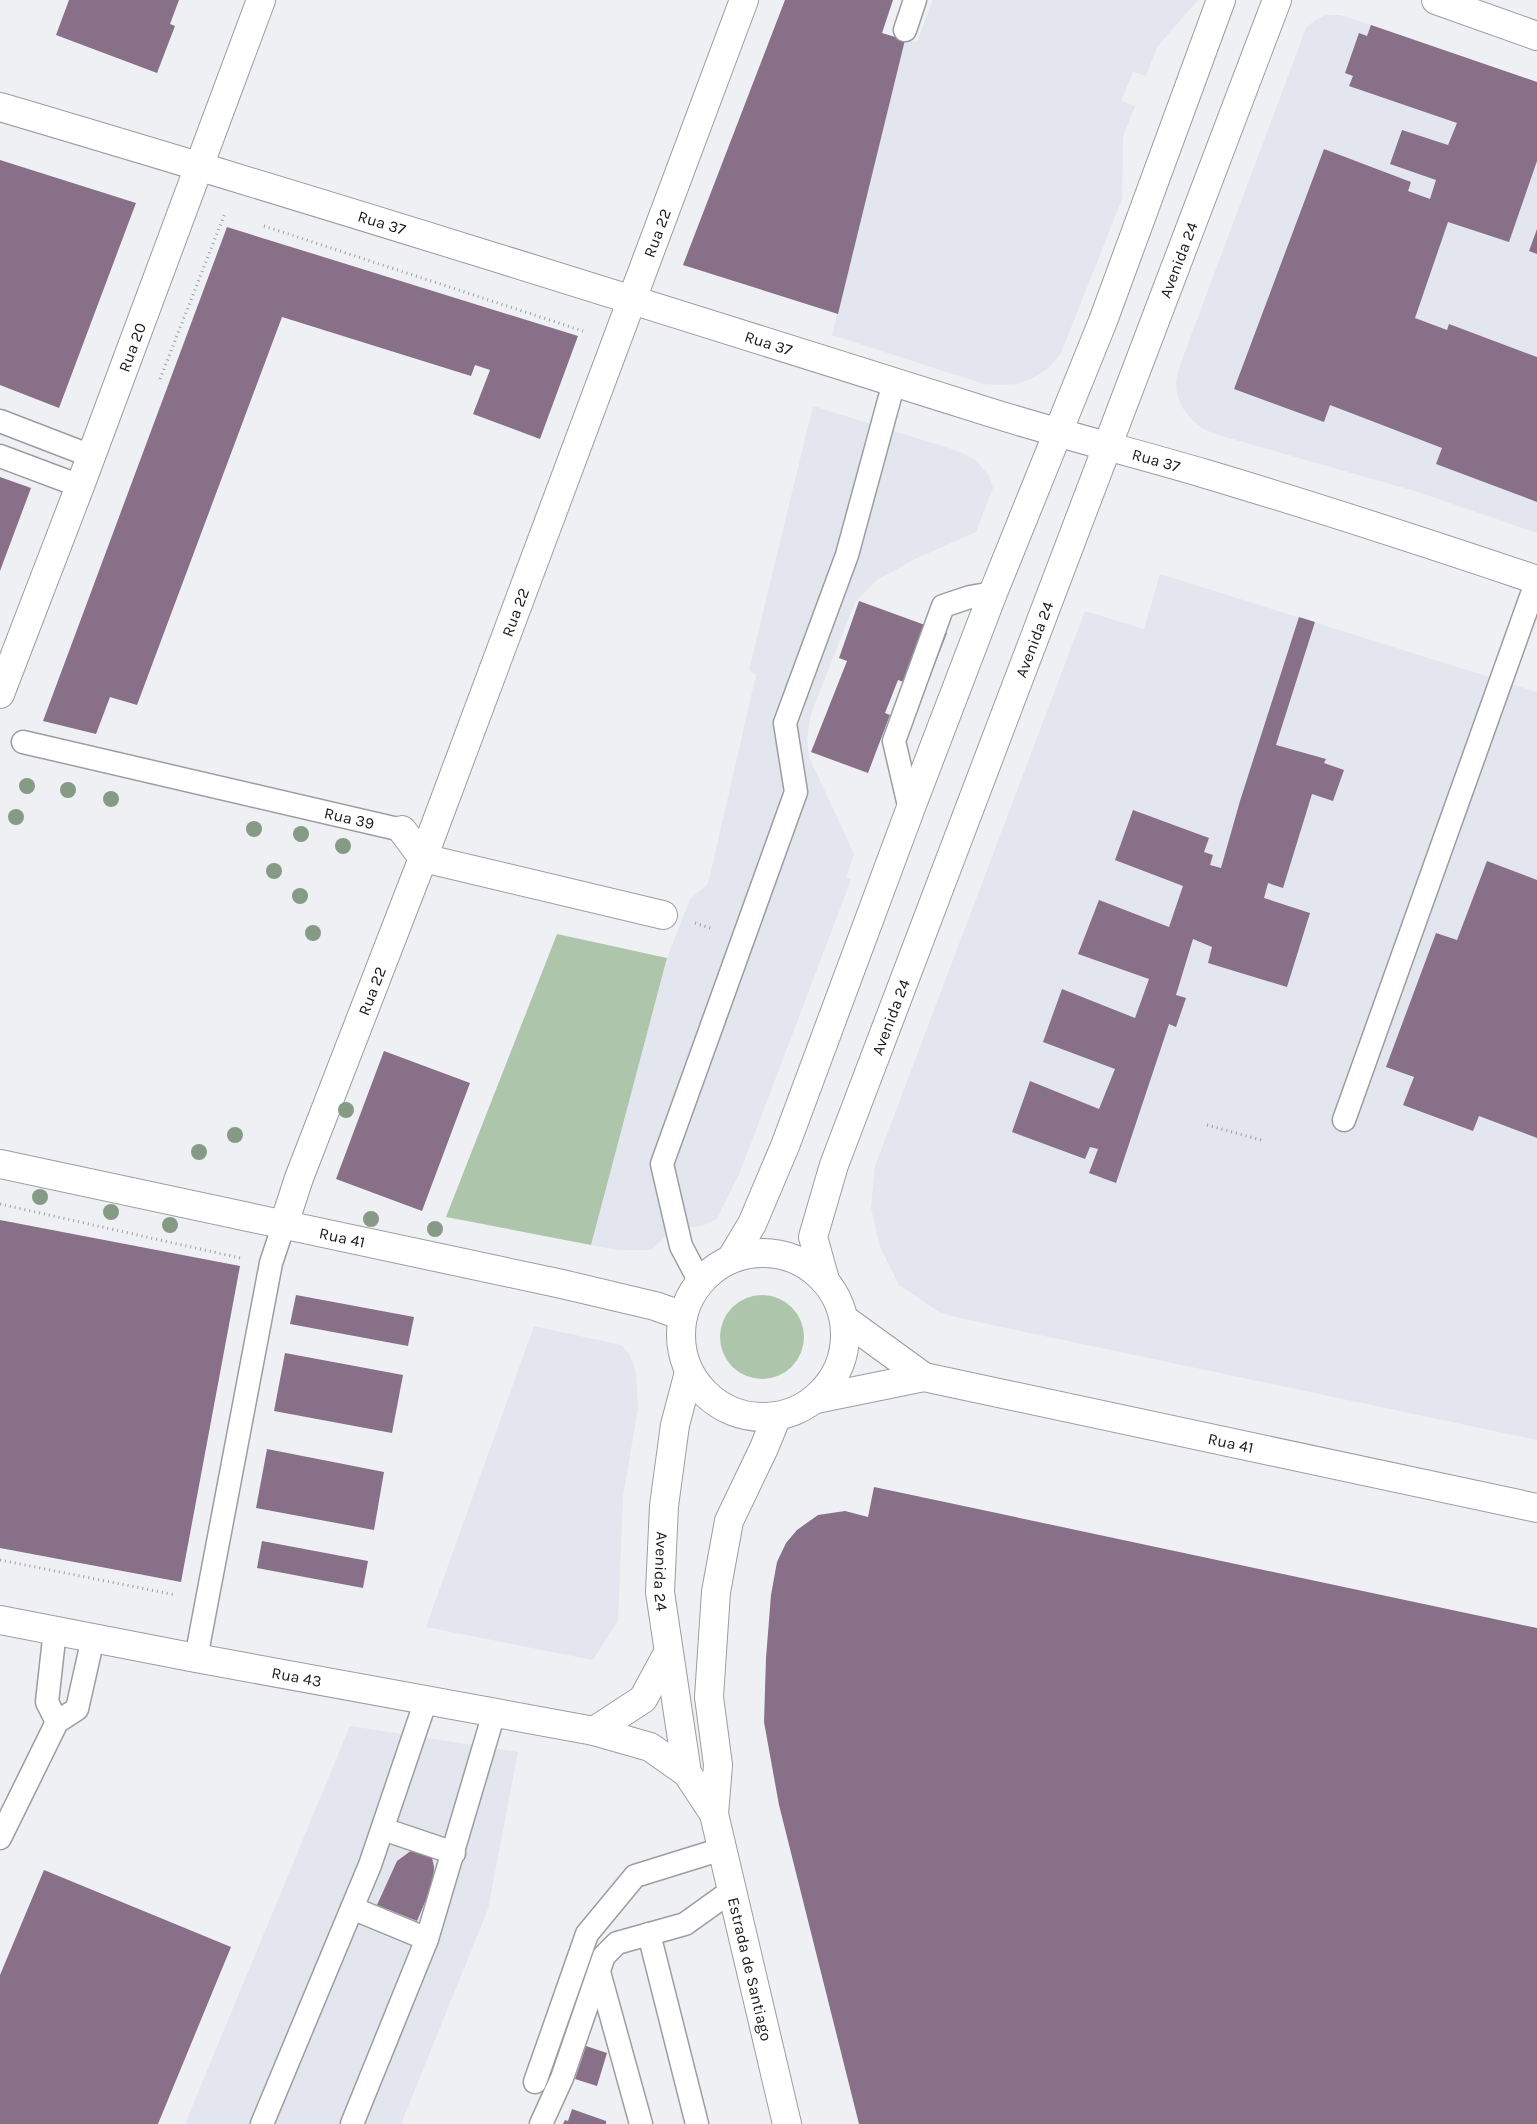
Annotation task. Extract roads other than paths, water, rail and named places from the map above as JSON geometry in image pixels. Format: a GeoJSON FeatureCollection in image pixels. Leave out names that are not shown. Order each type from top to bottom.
{"type":"FeatureCollection","features":[{"type":"Feature","properties":{"kind":"street","name":"Rua 20"},"geometry":{"type":"LineString","coordinates":[[0,694],[262,0]]}},
{"type":"Feature","properties":{"kind":"street","name":"Rua 22"},"geometry":{"type":"LineString","coordinates":[[284,1224],[744,0]]}},
{"type":"Feature","properties":{"kind":"street","name":"Avenida 24"},"geometry":{"type":"LineString","coordinates":[[731,1259],[752,1224],[786,1146],[910,810],[993,593],[1103,321],[1221,0]]}},
{"type":"Feature","properties":{"kind":"street","name":"Avenida 24"},"geometry":{"type":"LineString","coordinates":[[825,1280],[808,1266],[788,1257],[769,1253],[750,1254],[731,1259],[714,1269],[700,1282],[690,1298],[683,1316],[680,1335],[689,1372],[700,1389],[714,1402],[734,1412],[755,1417],[777,1416],[798,1410],[816,1399],[831,1382],[842,1361],[845,1341],[844,1320],[837,1299],[825,1280],[813,1237],[834,1165],[1277,0]]}},
{"type":"Feature","properties":{"kind":"street"},"geometry":{"type":"LineString","coordinates":[[1436,0],[1537,36]]}},
{"type":"Feature","properties":{"kind":"street","name":"Rua 37"},"geometry":{"type":"LineString","coordinates":[[0,107],[200,166],[632,299],[1058,433],[1276,496],[1537,580]]}},
{"type":"Feature","properties":{"kind":"street","name":"Rua 39"},"geometry":{"type":"LineString","coordinates":[[402,830],[423,858]]}},
{"type":"Feature","properties":{"kind":"street"},"geometry":{"type":"LineString","coordinates":[[423,858],[663,915]]}},
{"type":"Feature","properties":{"kind":"street","name":"Rua 41"},"geometry":{"type":"LineString","coordinates":[[0,1164],[562,1284],[655,1306],[683,1316]]}},
{"type":"Feature","properties":{"kind":"street","name":"Rua 41"},"geometry":{"type":"LineString","coordinates":[[844,1320],[924,1377],[1537,1508]]}},
{"type":"Feature","properties":{"kind":"street","name":"Avenida 24"},"geometry":{"type":"LineString","coordinates":[[687,1773],[660,1592],[664,1506],[675,1424],[689,1372]]}},
{"type":"Feature","properties":{"kind":"street","name":"Rua 41"},"geometry":{"type":"LineString","coordinates":[[816,1399],[924,1377]]}},
{"type":"Feature","properties":{"kind":"street","name":"Estrada de Santiago"},"geometry":{"type":"LineString","coordinates":[[777,1416],[729,1521],[716,1592],[709,1697],[718,1765],[714,1814],[787,2124]]}},
{"type":"Feature","properties":{"kind":"street","name":"Rua 43"},"geometry":{"type":"LineString","coordinates":[[0,1620],[594,1731],[650,1748],[687,1773]]}},
{"type":"Feature","properties":{"kind":"street"},"geometry":{"type":"LineString","coordinates":[[594,1731],[643,1699],[668,1653]]}},
{"type":"Feature","properties":{"kind":"street","name":"Estrada de Santiago"},"geometry":{"type":"LineString","coordinates":[[687,1773],[714,1814]]}},
{"type":"Feature","properties":{"kind":"lane"},"geometry":{"type":"LineString","coordinates":[[905,30],[915,0]]}},
{"type":"Feature","properties":{"kind":"lane"},"geometry":{"type":"LineString","coordinates":[[700,1282],[681,1246],[662,1164],[796,792],[785,723],[847,555],[894,382]]}},
{"type":"Feature","properties":{"kind":"lane"},"geometry":{"type":"LineString","coordinates":[[0,422],[90,456]]}},
{"type":"Feature","properties":{"kind":"lane"},"geometry":{"type":"LineString","coordinates":[[0,456],[80,486]]}},
{"type":"Feature","properties":{"kind":"lane"},"geometry":{"type":"LineString","coordinates":[[1344,1120],[1537,580]]}},
{"type":"Feature","properties":{"kind":"lane"},"geometry":{"type":"LineString","coordinates":[[910,810],[894,741],[943,606],[970,597],[993,593]]}},
{"type":"Feature","properties":{"kind":"lane","name":"Rua 39"},"geometry":{"type":"LineString","coordinates":[[23,742],[402,830]]}},
{"type":"Feature","properties":{"kind":"lane"},"geometry":{"type":"LineString","coordinates":[[196,1658],[271,1263],[284,1224]]}},
{"type":"Feature","properties":{"kind":"lane"},"geometry":{"type":"LineString","coordinates":[[55,1630],[47,1702],[57,1722]]}},
{"type":"Feature","properties":{"kind":"lane"},"geometry":{"type":"LineString","coordinates":[[0,1838],[57,1722],[77,1709],[93,1638]]}},
{"type":"Feature","properties":{"kind":"lane"},"geometry":{"type":"LineString","coordinates":[[262,2124],[383,1829],[426,1700]]}},
{"type":"Feature","properties":{"kind":"lane"},"geometry":{"type":"LineString","coordinates":[[352,2124],[427,1940],[494,1713]]}},
{"type":"Feature","properties":{"kind":"lane"},"geometry":{"type":"LineString","coordinates":[[383,1829],[454,1852]]}},
{"type":"Feature","properties":{"kind":"lane"},"geometry":{"type":"LineString","coordinates":[[535,2082],[587,1934],[635,1876],[722,1849]]}},
{"type":"Feature","properties":{"kind":"lane"},"geometry":{"type":"LineString","coordinates":[[541,2124],[562,2078],[604,1956],[616,1943],[685,1924],[732,1891]]}},
{"type":"Feature","properties":{"kind":"lane"},"geometry":{"type":"LineString","coordinates":[[352,1908],[427,1940]]}},
{"type":"Feature","properties":{"kind":"lane"},"geometry":{"type":"LineString","coordinates":[[648,1934],[697,2124]]}},
{"type":"Feature","properties":{"kind":"lane"},"geometry":{"type":"LineString","coordinates":[[599,1972],[641,2124]]}}]}
